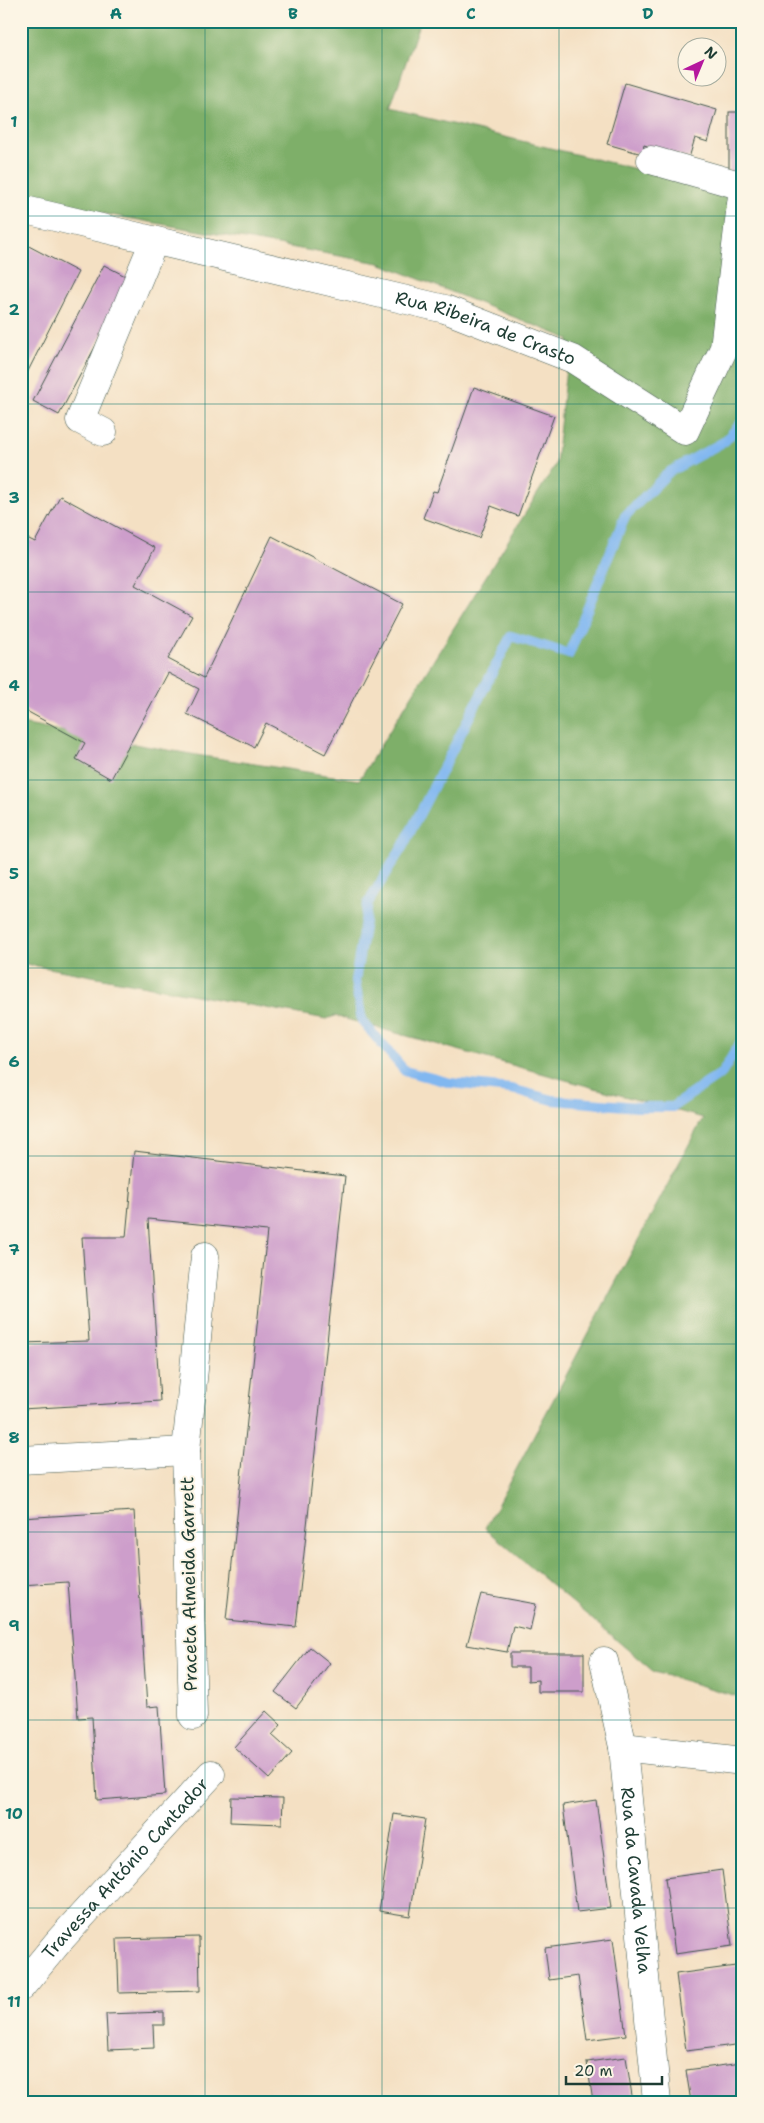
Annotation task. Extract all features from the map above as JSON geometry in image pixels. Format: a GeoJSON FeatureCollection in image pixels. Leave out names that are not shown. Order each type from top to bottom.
{"type":"FeatureCollection","features":[{"type":"Feature","properties":{"kind":"street","name":"Rua Ribeira de Crasto"},"geometry":{"type":"LineString","coordinates":[[21,209],[445,309],[573,359],[685,431],[724,348],[743,186],[651,160]]}},
{"type":"Feature","properties":{"kind":"street"},"geometry":{"type":"LineString","coordinates":[[103,432],[80,420],[154,241]]}},
{"type":"Feature","properties":{"kind":"street","name":"Praceta Almeida Garrett"},"geometry":{"type":"LineString","coordinates":[[193,1716],[186,1451],[205,1256]]}},
{"type":"Feature","properties":{"kind":"street","name":"Praceta Almeida Garrett"},"geometry":{"type":"LineString","coordinates":[[21,1460],[186,1451]]}},
{"type":"Feature","properties":{"kind":"street","name":"Rua da Cavada Velha"},"geometry":{"type":"LineString","coordinates":[[604,1661],[623,1747],[657,2102]]}},
{"type":"Feature","properties":{"kind":"street"},"geometry":{"type":"LineString","coordinates":[[623,1747],[743,1760]]}},
{"type":"Feature","properties":{"kind":"street","name":"Travessa António Cantador"},"geometry":{"type":"LineString","coordinates":[[21,1987],[59,1941],[212,1774]]}},
{"type":"Feature","properties":{"kind":"green space"},"geometry":{"type":"Polygon","coordinates":[[[21,21],[420,21],[390,109],[743,195],[743,1698],[654,1672],[485,1528],[703,1118],[335,1016],[326,1019],[21,963],[21,724],[196,755],[359,780],[556,464],[569,339],[379,263],[21,199],[21,21]]]}},
{"type":"Feature","properties":{"kind":"building"},"geometry":{"type":"Polygon","coordinates":[[[625,83],[717,110],[708,142],[695,138],[689,158],[644,145],[642,154],[607,144],[625,83]]]}},
{"type":"Feature","properties":{"kind":"building"},"geometry":{"type":"Polygon","coordinates":[[[729,112],[743,112],[743,175],[729,175],[729,112]]]}},
{"type":"Feature","properties":{"kind":"building"},"geometry":{"type":"Polygon","coordinates":[[[23,243],[78,272],[21,385],[21,247],[23,243]]]}},
{"type":"Feature","properties":{"kind":"building"},"geometry":{"type":"Polygon","coordinates":[[[104,265],[131,279],[59,415],[33,401],[104,265]]]}},
{"type":"Feature","properties":{"kind":"building"},"geometry":{"type":"Polygon","coordinates":[[[474,387],[554,416],[518,516],[491,506],[479,538],[423,518],[433,491],[437,492],[474,387]]]}},
{"type":"Feature","properties":{"kind":"building"},"geometry":{"type":"Polygon","coordinates":[[[60,496],[155,548],[135,585],[192,616],[168,659],[204,678],[272,536],[402,604],[325,754],[266,723],[254,747],[187,714],[199,689],[168,673],[111,779],[76,759],[85,743],[21,708],[21,535],[35,542],[60,496]]]}},
{"type":"Feature","properties":{"kind":"building"},"geometry":{"type":"Polygon","coordinates":[[[134,1151],[345,1176],[296,1627],[226,1620],[267,1231],[148,1219],[160,1401],[21,1409],[21,1343],[89,1341],[82,1237],[126,1237],[134,1151]]]}},
{"type":"Feature","properties":{"kind":"building"},"geometry":{"type":"Polygon","coordinates":[[[134,1511],[147,1707],[159,1706],[165,1795],[97,1800],[92,1717],[78,1718],[68,1582],[21,1585],[21,1518],[134,1511]]]}},
{"type":"Feature","properties":{"kind":"building"},"geometry":{"type":"Polygon","coordinates":[[[481,1594],[536,1604],[530,1630],[513,1626],[507,1652],[467,1645],[481,1594]]]}},
{"type":"Feature","properties":{"kind":"building"},"geometry":{"type":"Polygon","coordinates":[[[310,1647],[330,1663],[296,1708],[275,1692],[310,1647]]]}},
{"type":"Feature","properties":{"kind":"building"},"geometry":{"type":"Polygon","coordinates":[[[510,1653],[584,1653],[584,1692],[538,1692],[538,1680],[528,1681],[528,1667],[510,1667],[510,1653]]]}},
{"type":"Feature","properties":{"kind":"building"},"geometry":{"type":"Polygon","coordinates":[[[266,1711],[281,1725],[272,1735],[292,1753],[269,1779],[234,1747],[266,1711]]]}},
{"type":"Feature","properties":{"kind":"building"},"geometry":{"type":"Polygon","coordinates":[[[231,1797],[283,1798],[282,1824],[230,1822],[231,1797]]]}},
{"type":"Feature","properties":{"kind":"building"},"geometry":{"type":"Polygon","coordinates":[[[596,1800],[611,1908],[577,1912],[563,1805],[596,1800]]]}},
{"type":"Feature","properties":{"kind":"building"},"geometry":{"type":"Polygon","coordinates":[[[394,1814],[425,1819],[410,1916],[379,1911],[394,1814]]]}},
{"type":"Feature","properties":{"kind":"building"},"geometry":{"type":"Polygon","coordinates":[[[722,1870],[732,1946],[675,1954],[665,1878],[722,1870]]]}},
{"type":"Feature","properties":{"kind":"building"},"geometry":{"type":"Polygon","coordinates":[[[199,1937],[200,1991],[119,1993],[117,1939],[199,1937]]]}},
{"type":"Feature","properties":{"kind":"building"},"geometry":{"type":"Polygon","coordinates":[[[613,1939],[626,2035],[587,2040],[578,1976],[549,1980],[545,1948],[613,1939]]]}},
{"type":"Feature","properties":{"kind":"building"},"geometry":{"type":"Polygon","coordinates":[[[743,1965],[743,2044],[686,2051],[676,1974],[743,1965]]]}},
{"type":"Feature","properties":{"kind":"building"},"geometry":{"type":"Polygon","coordinates":[[[164,2012],[164,2025],[153,2025],[154,2048],[108,2050],[106,2014],[164,2012]]]}},
{"type":"Feature","properties":{"kind":"building"},"geometry":{"type":"Polygon","coordinates":[[[626,2057],[633,2102],[593,2102],[587,2062],[626,2057]]]}},
{"type":"Feature","properties":{"kind":"building"},"geometry":{"type":"Polygon","coordinates":[[[742,2063],[743,2102],[691,2102],[686,2070],[742,2063]]]}},
{"type":"Feature","properties":{"kind":"waterway"},"geometry":{"type":"LineString","coordinates":[[743,421],[725,441],[669,472],[625,516],[569,654],[511,636],[403,846],[368,903],[355,981],[362,1021],[405,1071],[451,1083],[511,1089],[553,1100],[638,1107],[672,1107],[722,1073],[740,1043],[743,1047]]}}]}
